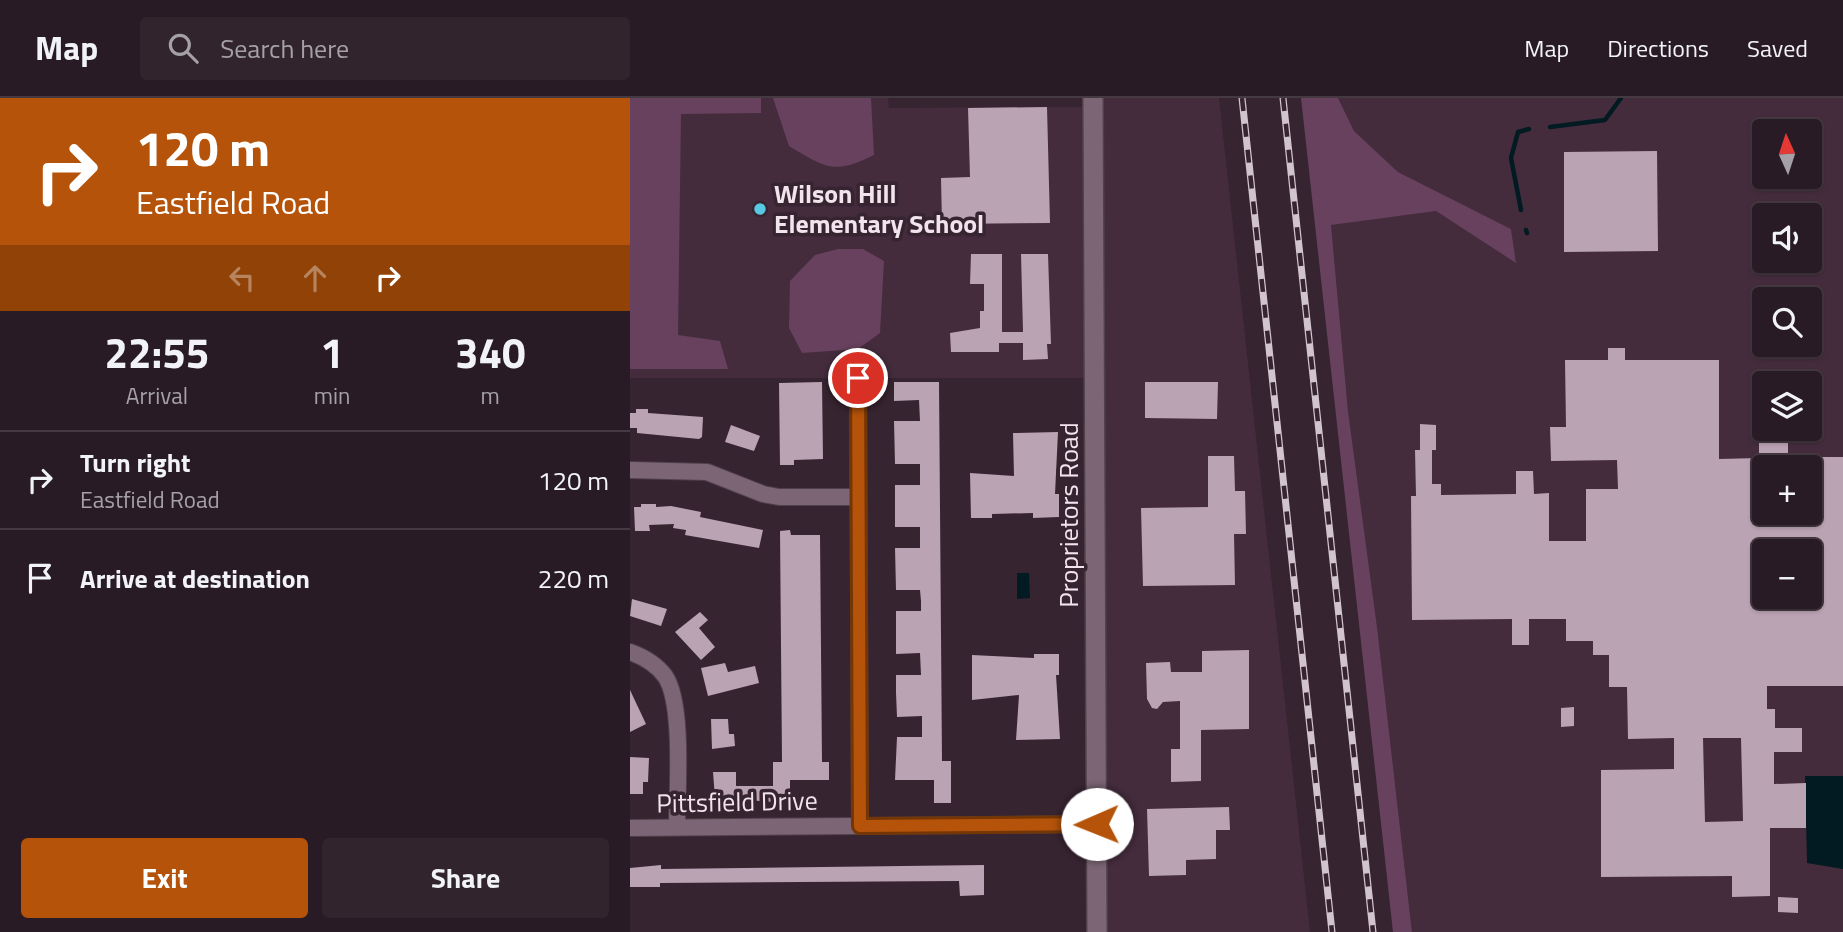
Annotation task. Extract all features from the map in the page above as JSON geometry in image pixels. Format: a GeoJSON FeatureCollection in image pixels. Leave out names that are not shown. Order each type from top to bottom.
{"type":"FeatureCollection","features":[{"type":"Feature","properties":{"kind":"street","name":"Proprietors Road"},"geometry":{"type":"LineString","coordinates":[[1093,98],[1097,932]]}},
{"type":"Feature","properties":{"kind":"street"},"geometry":{"type":"LineString","coordinates":[[858,378],[860,826]]}},
{"type":"Feature","properties":{"kind":"street"},"geometry":{"type":"LineString","coordinates":[[630,470],[707,472],[763,494],[779,497],[858,497]]}},
{"type":"Feature","properties":{"kind":"street"},"geometry":{"type":"LineString","coordinates":[[630,652],[655,665],[665,676],[674,696],[677,827]]}},
{"type":"Feature","properties":{"kind":"street","name":"Pittsfield Drive"},"geometry":{"type":"LineString","coordinates":[[630,828],[1097,824]]}},
{"type":"Feature","properties":{"kind":"shaded area"},"geometry":{"type":"Polygon","coordinates":[[[630,98],[888,98],[889,108],[1092,107],[1093,98],[1219,98],[1310,932],[1097,932],[1094,378],[630,378],[630,98]]]}},
{"type":"Feature","properties":{"kind":"shaded area"},"geometry":{"type":"Polygon","coordinates":[[[630,98],[761,98],[761,113],[681,114],[678,335],[720,341],[728,369],[630,369],[630,98]]]}},
{"type":"Feature","properties":{"kind":"shaded area"},"geometry":{"type":"Polygon","coordinates":[[[773,98],[871,98],[874,155],[839,167],[822,164],[802,154],[789,146],[773,98]]]}},
{"type":"Feature","properties":{"kind":"shaded area"},"geometry":{"type":"Polygon","coordinates":[[[1301,98],[1338,98],[1354,131],[1398,172],[1511,229],[1516,263],[1436,211],[1331,225],[1348,411],[1377,627],[1412,932],[1393,932],[1301,98]]]}},
{"type":"Feature","properties":{"kind":"shaded area"},"geometry":{"type":"Polygon","coordinates":[[[1338,98],[1843,98],[1843,932],[1412,932],[1377,627],[1348,411],[1331,224],[1436,211],[1516,262],[1511,229],[1398,172],[1354,131],[1338,98]]]}},
{"type":"Feature","properties":{"kind":"shaded area"},"geometry":{"type":"Polygon","coordinates":[[[838,249],[863,249],[884,261],[880,333],[858,349],[802,353],[789,328],[790,281],[815,255],[838,249]]]}},
{"type":"Feature","properties":{"kind":"water"},"geometry":{"type":"Polygon","coordinates":[[[1017,573],[1029,573],[1030,598],[1017,599],[1017,573]]]}},
{"type":"Feature","properties":{"kind":"water"},"geometry":{"type":"Polygon","coordinates":[[[1805,776],[1843,776],[1843,869],[1807,863],[1805,776]]]}},
{"type":"Feature","properties":{"kind":"building"},"geometry":{"type":"Polygon","coordinates":[[[1047,107],[1050,223],[942,224],[941,178],[970,177],[968,108],[1047,107]]]}},
{"type":"Feature","properties":{"kind":"building"},"geometry":{"type":"Polygon","coordinates":[[[1657,151],[1658,251],[1564,252],[1564,152],[1657,151]]]}},
{"type":"Feature","properties":{"kind":"building"},"geometry":{"type":"Polygon","coordinates":[[[971,254],[1002,254],[1002,332],[1023,332],[1021,254],[1048,254],[1051,344],[1047,344],[1048,359],[1023,360],[1023,343],[999,343],[999,352],[951,352],[950,333],[980,328],[980,311],[984,311],[984,284],[970,284],[971,254]]]}},
{"type":"Feature","properties":{"kind":"building"},"geometry":{"type":"Polygon","coordinates":[[[1608,348],[1625,348],[1625,360],[1719,360],[1719,459],[1752,458],[1752,525],[1822,525],[1822,457],[1843,457],[1843,686],[1767,686],[1767,709],[1775,709],[1775,728],[1802,728],[1802,752],[1774,752],[1774,784],[1806,783],[1806,828],[1770,828],[1770,896],[1732,897],[1732,876],[1601,877],[1601,770],[1674,769],[1674,738],[1628,739],[1627,687],[1609,687],[1609,655],[1593,655],[1593,641],[1566,641],[1566,619],[1529,619],[1529,645],[1512,645],[1512,619],[1412,620],[1411,496],[1416,496],[1415,450],[1420,450],[1420,424],[1436,425],[1436,450],[1432,450],[1432,484],[1441,484],[1441,495],[1516,494],[1516,471],[1533,471],[1534,494],[1549,493],[1549,541],[1586,541],[1586,489],[1618,489],[1617,460],[1551,461],[1550,427],[1566,427],[1565,360],[1608,360],[1608,348]],[[1703,738],[1705,822],[1743,821],[1741,738],[1703,738]]]}},
{"type":"Feature","properties":{"kind":"building"},"geometry":{"type":"Polygon","coordinates":[[[822,382],[823,459],[794,460],[794,465],[780,465],[779,383],[822,382]]]}},
{"type":"Feature","properties":{"kind":"building"},"geometry":{"type":"Polygon","coordinates":[[[894,382],[939,382],[942,761],[951,761],[951,803],[934,803],[934,780],[895,780],[897,737],[922,737],[922,716],[897,717],[896,675],[921,675],[920,653],[896,654],[896,611],[921,611],[921,601],[920,590],[896,590],[895,548],[920,548],[920,527],[895,527],[895,485],[920,485],[920,464],[895,464],[894,421],[920,421],[919,400],[894,401],[894,382]]]}},
{"type":"Feature","properties":{"kind":"building"},"geometry":{"type":"Polygon","coordinates":[[[1145,382],[1218,382],[1217,419],[1145,418],[1145,382]]]}},
{"type":"Feature","properties":{"kind":"building"},"geometry":{"type":"Polygon","coordinates":[[[636,409],[648,409],[648,413],[703,417],[702,437],[699,439],[637,433],[637,428],[630,428],[630,413],[636,413],[636,409]]]}},
{"type":"Feature","properties":{"kind":"building"},"geometry":{"type":"Polygon","coordinates":[[[731,425],[760,436],[754,451],[725,442],[731,425]]]}},
{"type":"Feature","properties":{"kind":"building"},"geometry":{"type":"Polygon","coordinates":[[[1058,432],[1055,494],[1059,494],[1059,517],[1033,518],[1033,513],[992,514],[992,518],[971,518],[970,473],[1014,476],[1013,433],[1058,432]]]}},
{"type":"Feature","properties":{"kind":"building"},"geometry":{"type":"Polygon","coordinates":[[[1759,441],[1788,441],[1788,455],[1759,455],[1759,441]]]}},
{"type":"Feature","properties":{"kind":"building"},"geometry":{"type":"Polygon","coordinates":[[[1208,456],[1234,456],[1235,491],[1245,491],[1246,534],[1234,534],[1235,585],[1143,586],[1141,508],[1208,507],[1208,456]]]}},
{"type":"Feature","properties":{"kind":"building"},"geometry":{"type":"Polygon","coordinates":[[[641,504],[701,512],[700,517],[763,530],[759,548],[685,535],[686,530],[673,528],[674,524],[649,525],[650,531],[635,531],[634,507],[641,507],[641,504]]]}},
{"type":"Feature","properties":{"kind":"building"},"geometry":{"type":"Polygon","coordinates":[[[790,530],[791,535],[820,535],[822,762],[829,762],[829,780],[790,780],[790,803],[715,798],[713,772],[736,772],[736,786],[773,786],[773,762],[782,762],[780,531],[790,530]]]}},
{"type":"Feature","properties":{"kind":"building"},"geometry":{"type":"Polygon","coordinates":[[[632,599],[667,609],[661,626],[630,616],[632,599]]]}},
{"type":"Feature","properties":{"kind":"building"},"geometry":{"type":"Polygon","coordinates":[[[700,612],[708,620],[699,628],[715,647],[701,660],[675,632],[700,612]]]}},
{"type":"Feature","properties":{"kind":"building"},"geometry":{"type":"Polygon","coordinates":[[[1249,650],[1249,729],[1201,730],[1201,781],[1171,782],[1171,749],[1180,749],[1180,701],[1163,702],[1157,709],[1152,708],[1147,699],[1146,663],[1170,662],[1171,672],[1202,672],[1202,651],[1249,650]]]}},
{"type":"Feature","properties":{"kind":"building"},"geometry":{"type":"Polygon","coordinates":[[[1034,654],[1059,654],[1059,675],[1056,675],[1060,739],[1016,740],[1019,695],[972,700],[972,655],[1034,658],[1034,654]]]}},
{"type":"Feature","properties":{"kind":"building"},"geometry":{"type":"Polygon","coordinates":[[[725,663],[728,672],[755,666],[759,683],[708,696],[701,668],[725,663]]]}},
{"type":"Feature","properties":{"kind":"building"},"geometry":{"type":"Polygon","coordinates":[[[630,690],[646,724],[630,732],[630,690]]]}},
{"type":"Feature","properties":{"kind":"building"},"geometry":{"type":"Polygon","coordinates":[[[1574,707],[1574,726],[1561,727],[1561,708],[1574,707]]]}},
{"type":"Feature","properties":{"kind":"building"},"geometry":{"type":"Polygon","coordinates":[[[711,719],[728,719],[729,734],[734,734],[735,746],[712,749],[711,719]]]}},
{"type":"Feature","properties":{"kind":"building"},"geometry":{"type":"Polygon","coordinates":[[[630,757],[649,758],[648,782],[643,782],[643,794],[630,794],[630,757]]]}},
{"type":"Feature","properties":{"kind":"building"},"geometry":{"type":"Polygon","coordinates":[[[1229,807],[1230,830],[1216,830],[1216,859],[1186,860],[1186,875],[1149,876],[1147,809],[1229,807]]]}},
{"type":"Feature","properties":{"kind":"building"},"geometry":{"type":"Polygon","coordinates":[[[661,865],[661,869],[984,865],[984,895],[960,896],[959,881],[660,883],[660,887],[630,887],[630,868],[661,865]]]}},
{"type":"Feature","properties":{"kind":"building"},"geometry":{"type":"Polygon","coordinates":[[[1778,897],[1798,898],[1798,913],[1778,912],[1778,897]]]}},
{"type":"Feature","properties":{"kind":"waterway"},"geometry":{"type":"LineString","coordinates":[[1550,127],[1605,120],[1621,98]]}},
{"type":"Feature","properties":{"kind":"waterway"},"geometry":{"type":"LineString","coordinates":[[1521,210],[1511,158],[1518,132],[1529,129]]}},
{"type":"Feature","properties":{"kind":"railway"},"geometry":{"type":"LineString","coordinates":[[1242,98],[1332,932]]}},
{"type":"Feature","properties":{"kind":"railway"},"geometry":{"type":"LineString","coordinates":[[1283,98],[1373,932]]}},
{"type":"Feature","properties":{"kind":"place","name":"Wilson Hill Elementary School"},"geometry":{"type":"Point","coordinates":[760,209]}},
{"type":"Feature","properties":{"kind":"route"},"geometry":{"type":"LineString","coordinates":[[858,378],[860,826],[1097,824]]}}]}
